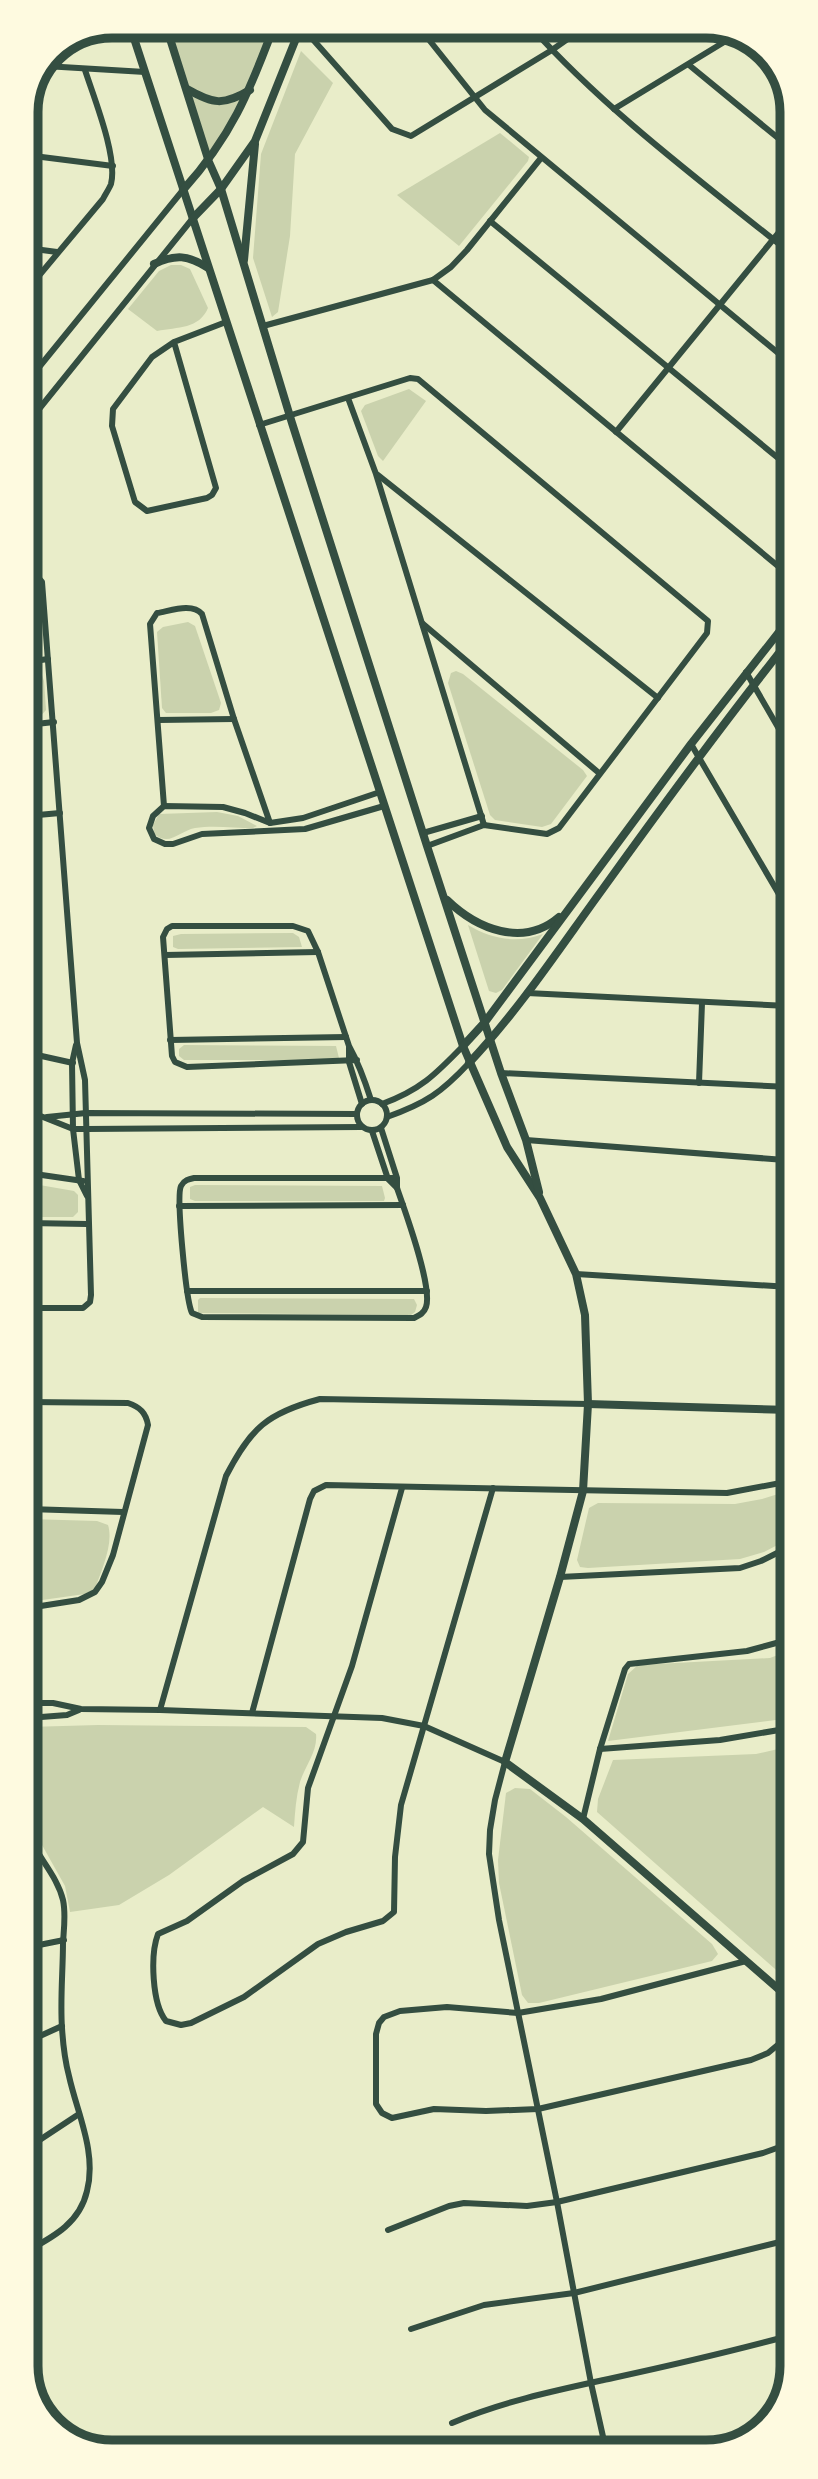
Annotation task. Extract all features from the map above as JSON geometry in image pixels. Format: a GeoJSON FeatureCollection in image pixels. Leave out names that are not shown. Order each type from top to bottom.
{"type":"FeatureCollection","features":[{"type":"Feature","properties":{"kind":"street"},"geometry":{"type":"LineString","coordinates":[[134,39],[469,1063],[507,1147],[540,1198],[576,1274],[585,1315],[588,1404],[583,1491],[495,1800],[489,1854],[517,2013],[604,2440]]}},
{"type":"Feature","properties":{"kind":"street"},"geometry":{"type":"LineString","coordinates":[[170,39],[209,162],[221,189],[427,846],[490,1041],[526,1140],[540,1198]]}},
{"type":"Feature","properties":{"kind":"street"},"geometry":{"type":"LineString","coordinates":[[39,367],[183,190],[209,162],[250,90],[269,39]]}},
{"type":"Feature","properties":{"kind":"street"},"geometry":{"type":"LineString","coordinates":[[39,409],[154,264],[221,189],[255,141],[296,39]]}},
{"type":"Feature","properties":{"kind":"street"},"geometry":{"type":"LineString","coordinates":[[312,39],[392,129],[411,136],[568,39]]}},
{"type":"Feature","properties":{"kind":"street"},"geometry":{"type":"LineString","coordinates":[[428,39],[474,98],[541,158],[780,355]]}},
{"type":"Feature","properties":{"kind":"street"},"geometry":{"type":"LineString","coordinates":[[542,39],[614,109],[780,245]]}},
{"type":"Feature","properties":{"kind":"street"},"geometry":{"type":"LineString","coordinates":[[614,109],[726,41]]}},
{"type":"Feature","properties":{"kind":"street"},"geometry":{"type":"LineString","coordinates":[[689,65],[780,140]]}},
{"type":"Feature","properties":{"kind":"street"},"geometry":{"type":"LineString","coordinates":[[54,67],[145,72]]}},
{"type":"Feature","properties":{"kind":"street"},"geometry":{"type":"LineString","coordinates":[[39,275],[103,199],[111,185],[113,166],[85,70]]}},
{"type":"Feature","properties":{"kind":"street"},"geometry":{"type":"LineString","coordinates":[[187,89],[204,99],[219,102],[236,98],[250,90]]}},
{"type":"Feature","properties":{"kind":"street"},"geometry":{"type":"LineString","coordinates":[[243,266],[255,141]]}},
{"type":"Feature","properties":{"kind":"street"},"geometry":{"type":"LineString","coordinates":[[39,157],[113,166]]}},
{"type":"Feature","properties":{"kind":"street"},"geometry":{"type":"LineString","coordinates":[[263,326],[433,280],[451,267],[541,158]]}},
{"type":"Feature","properties":{"kind":"street"},"geometry":{"type":"LineString","coordinates":[[490,221],[780,460]]}},
{"type":"Feature","properties":{"kind":"street"},"geometry":{"type":"LineString","coordinates":[[616,432],[780,231]]}},
{"type":"Feature","properties":{"kind":"street"},"geometry":{"type":"LineString","coordinates":[[39,250],[57,252]]}},
{"type":"Feature","properties":{"kind":"street"},"geometry":{"type":"LineString","coordinates":[[154,264],[181,255],[191,257],[208,268]]}},
{"type":"Feature","properties":{"kind":"street"},"geometry":{"type":"LineString","coordinates":[[433,280],[780,569]]}},
{"type":"Feature","properties":{"kind":"street"},"geometry":{"type":"LineString","coordinates":[[174,342],[216,488],[207,498],[147,511],[135,502],[112,426],[111,414],[152,357],[174,342],[226,322]]}},
{"type":"Feature","properties":{"kind":"street"},"geometry":{"type":"LineString","coordinates":[[259,425],[410,378],[422,382],[706,618],[706,633],[559,828],[552,833],[484,825],[427,846]]}},
{"type":"Feature","properties":{"kind":"street"},"geometry":{"type":"LineString","coordinates":[[348,398],[376,474],[484,825]]}},
{"type":"Feature","properties":{"kind":"street"},"geometry":{"type":"LineString","coordinates":[[376,474],[658,698]]}},
{"type":"Feature","properties":{"kind":"street"},"geometry":{"type":"LineString","coordinates":[[39,578],[42,582],[54,722],[77,1043],[82,1063],[86,1113],[90,1302],[78,1309],[39,1308]]}},
{"type":"Feature","properties":{"kind":"street"},"geometry":{"type":"LineString","coordinates":[[164,806],[151,620],[157,613],[191,607],[202,614],[271,827]]}},
{"type":"Feature","properties":{"kind":"street"},"geometry":{"type":"LineString","coordinates":[[421,623],[599,773]]}},
{"type":"Feature","properties":{"kind":"street"},"geometry":{"type":"LineString","coordinates":[[356,1114],[362,1104],[371,1100],[382,1104],[410,1093],[438,1072],[485,1022],[691,744],[780,630]]}},
{"type":"Feature","properties":{"kind":"street"},"geometry":{"type":"LineString","coordinates":[[39,1115],[73,1129],[361,1127],[372,1131],[381,1128],[387,1117],[419,1106],[449,1085],[490,1041],[698,758],[780,652]]}},
{"type":"Feature","properties":{"kind":"street"},"geometry":{"type":"LineString","coordinates":[[39,661],[48,660]]}},
{"type":"Feature","properties":{"kind":"street"},"geometry":{"type":"LineString","coordinates":[[746,673],[780,730]]}},
{"type":"Feature","properties":{"kind":"street"},"geometry":{"type":"LineString","coordinates":[[158,720],[234,719]]}},
{"type":"Feature","properties":{"kind":"street"},"geometry":{"type":"LineString","coordinates":[[39,724],[54,722]]}},
{"type":"Feature","properties":{"kind":"street"},"geometry":{"type":"LineString","coordinates":[[691,744],[780,896]]}},
{"type":"Feature","properties":{"kind":"street"},"geometry":{"type":"LineString","coordinates":[[380,792],[271,827],[245,813],[223,807],[164,806],[153,816],[149,828],[154,839],[165,844],[179,842],[193,835],[271,827],[317,827],[384,806]]}},
{"type":"Feature","properties":{"kind":"street"},"geometry":{"type":"LineString","coordinates":[[39,815],[60,813]]}},
{"type":"Feature","properties":{"kind":"street"},"geometry":{"type":"LineString","coordinates":[[423,833],[482,816]]}},
{"type":"Feature","properties":{"kind":"street"},"geometry":{"type":"LineString","coordinates":[[445,898],[462,915],[482,926],[509,934],[531,932],[552,923],[571,906]]}},
{"type":"Feature","properties":{"kind":"street"},"geometry":{"type":"LineString","coordinates":[[571,906],[584,915]]}},
{"type":"Feature","properties":{"kind":"street"},"geometry":{"type":"LineString","coordinates":[[353,1061],[187,1067],[173,1059],[163,937],[167,929],[172,926],[298,927],[308,931],[318,952],[349,1046],[353,1061],[362,1104]]}},
{"type":"Feature","properties":{"kind":"street"},"geometry":{"type":"LineString","coordinates":[[165,955],[318,952]]}},
{"type":"Feature","properties":{"kind":"street"},"geometry":{"type":"LineString","coordinates":[[527,993],[780,1006]]}},
{"type":"Feature","properties":{"kind":"street"},"geometry":{"type":"LineString","coordinates":[[699,1083],[702,1003]]}},
{"type":"Feature","properties":{"kind":"street"},"geometry":{"type":"LineString","coordinates":[[170,1040],[346,1037]]}},
{"type":"Feature","properties":{"kind":"street"},"geometry":{"type":"LineString","coordinates":[[77,1043],[72,1063],[73,1129],[79,1180],[87,1196]]}},
{"type":"Feature","properties":{"kind":"street"},"geometry":{"type":"LineString","coordinates":[[39,1056],[82,1063]]}},
{"type":"Feature","properties":{"kind":"street"},"geometry":{"type":"LineString","coordinates":[[353,1061],[371,1100]]}},
{"type":"Feature","properties":{"kind":"street"},"geometry":{"type":"LineString","coordinates":[[501,1073],[780,1087]]}},
{"type":"Feature","properties":{"kind":"street"},"geometry":{"type":"LineString","coordinates":[[382,1104],[387,1117]]}},
{"type":"Feature","properties":{"kind":"street"},"geometry":{"type":"LineString","coordinates":[[46,1117],[73,1113],[356,1114]]}},
{"type":"Feature","properties":{"kind":"street"},"geometry":{"type":"LineString","coordinates":[[148,1113],[149,1129]]}},
{"type":"Feature","properties":{"kind":"street"},"geometry":{"type":"LineString","coordinates":[[356,1114],[361,1127]]}},
{"type":"Feature","properties":{"kind":"street"},"geometry":{"type":"LineString","coordinates":[[381,1128],[397,1178],[397,1188],[427,1291],[427,1306],[423,1312],[414,1318],[197,1317],[189,1308],[179,1206],[182,1183],[194,1178],[397,1178]]}},
{"type":"Feature","properties":{"kind":"street"},"geometry":{"type":"LineString","coordinates":[[372,1131],[388,1179],[397,1188]]}},
{"type":"Feature","properties":{"kind":"street"},"geometry":{"type":"LineString","coordinates":[[526,1140],[780,1160]]}},
{"type":"Feature","properties":{"kind":"street"},"geometry":{"type":"LineString","coordinates":[[39,1175],[88,1181]]}},
{"type":"Feature","properties":{"kind":"street"},"geometry":{"type":"LineString","coordinates":[[179,1206],[403,1205]]}},
{"type":"Feature","properties":{"kind":"street"},"geometry":{"type":"LineString","coordinates":[[39,1223],[87,1224]]}},
{"type":"Feature","properties":{"kind":"street"},"geometry":{"type":"LineString","coordinates":[[576,1274],[780,1287]]}},
{"type":"Feature","properties":{"kind":"street"},"geometry":{"type":"LineString","coordinates":[[187,1291],[427,1291]]}},
{"type":"Feature","properties":{"kind":"street"},"geometry":{"type":"LineString","coordinates":[[160,1710],[226,1476],[243,1445],[258,1428],[292,1407],[320,1399],[780,1410]]}},
{"type":"Feature","properties":{"kind":"street"},"geometry":{"type":"LineString","coordinates":[[39,1402],[128,1403],[140,1408],[148,1425],[108,1571],[95,1592],[79,1600],[39,1606]]}},
{"type":"Feature","properties":{"kind":"street"},"geometry":{"type":"LineString","coordinates":[[251,1713],[310,1499],[314,1491],[326,1485],[727,1493],[780,1483]]}},
{"type":"Feature","properties":{"kind":"street"},"geometry":{"type":"LineString","coordinates":[[402,1488],[352,1666],[308,1788],[306,1836],[299,1849],[243,1881],[187,1921],[158,1934],[154,1956],[157,2006],[166,2021],[175,2024],[191,2023],[244,1997],[318,1944],[346,1932],[383,1922],[391,1916],[395,1908],[395,1857],[401,1805],[493,1488]]}},
{"type":"Feature","properties":{"kind":"street"},"geometry":{"type":"LineString","coordinates":[[39,1510],[123,1512]]}},
{"type":"Feature","properties":{"kind":"street"},"geometry":{"type":"LineString","coordinates":[[560,1577],[740,1568],[780,1552]]}},
{"type":"Feature","properties":{"kind":"street"},"geometry":{"type":"LineString","coordinates":[[583,1819],[600,1749],[625,1670],[632,1662],[747,1651],[780,1642]]}},
{"type":"Feature","properties":{"kind":"street"},"geometry":{"type":"LineString","coordinates":[[39,1703],[53,1703],[81,1710],[382,1718],[425,1726],[505,1762],[583,1819],[780,1990]]}},
{"type":"Feature","properties":{"kind":"street"},"geometry":{"type":"LineString","coordinates":[[39,1717],[67,1715],[81,1710]]}},
{"type":"Feature","properties":{"kind":"street"},"geometry":{"type":"LineString","coordinates":[[600,1749],[720,1741],[780,1730]]}},
{"type":"Feature","properties":{"kind":"street"},"geometry":{"type":"LineString","coordinates":[[39,1856],[49,1869],[63,1900],[62,2026],[69,2076],[88,2148],[90,2174],[87,2192],[78,2212],[64,2229],[39,2244]]}},
{"type":"Feature","properties":{"kind":"street"},"geometry":{"type":"LineString","coordinates":[[39,1945],[64,1940]]}},
{"type":"Feature","properties":{"kind":"street"},"geometry":{"type":"LineString","coordinates":[[746,1961],[601,1999],[517,2013],[447,2007],[400,2011],[384,2017],[376,2034],[376,2104],[387,2116],[399,2118],[434,2109],[538,2109],[751,2060],[768,2053],[780,2043]]}},
{"type":"Feature","properties":{"kind":"street"},"geometry":{"type":"LineString","coordinates":[[39,2036],[62,2026]]}},
{"type":"Feature","properties":{"kind":"street"},"geometry":{"type":"LineString","coordinates":[[39,2140],[79,2114]]}},
{"type":"Feature","properties":{"kind":"street"},"geometry":{"type":"LineString","coordinates":[[388,2230],[449,2206],[464,2203],[527,2206],[557,2202],[780,2147]]}},
{"type":"Feature","properties":{"kind":"street"},"geometry":{"type":"LineString","coordinates":[[411,2329],[484,2305],[574,2293],[780,2242]]}},
{"type":"Feature","properties":{"kind":"street"},"geometry":{"type":"LineString","coordinates":[[452,2423],[501,2404],[780,2338]]}},
{"type":"Feature","properties":{"kind":"green space"},"geometry":{"type":"Polygon","coordinates":[[[170,39],[271,39],[250,90],[207,156],[170,39]]]}},
{"type":"Feature","properties":{"kind":"green space"},"geometry":{"type":"Polygon","coordinates":[[[301,51],[333,83],[295,154],[290,236],[278,312],[272,317],[253,258],[261,154],[301,51]]]}},
{"type":"Feature","properties":{"kind":"green space"},"geometry":{"type":"Polygon","coordinates":[[[500,133],[529,157],[528,161],[459,246],[397,195],[500,133]]]}},
{"type":"Feature","properties":{"kind":"green space"},"geometry":{"type":"Polygon","coordinates":[[[171,265],[190,269],[208,308],[199,320],[193,323],[157,331],[128,309],[159,271],[171,265]]]}},
{"type":"Feature","properties":{"kind":"green space"},"geometry":{"type":"Polygon","coordinates":[[[409,389],[426,401],[383,461],[378,456],[361,411],[365,405],[409,389]]]}},
{"type":"Feature","properties":{"kind":"green space"},"geometry":{"type":"Polygon","coordinates":[[[188,622],[195,626],[221,703],[219,710],[211,713],[166,713],[162,708],[157,632],[163,627],[188,622]]]}},
{"type":"Feature","properties":{"kind":"green space"},"geometry":{"type":"Polygon","coordinates":[[[456,671],[583,770],[587,776],[551,824],[542,827],[495,820],[490,815],[448,683],[451,673],[456,671]]]}},
{"type":"Feature","properties":{"kind":"green space"},"geometry":{"type":"Polygon","coordinates":[[[39,672],[44,681],[46,710],[39,718],[39,672]]]}},
{"type":"Feature","properties":{"kind":"green space"},"geometry":{"type":"Polygon","coordinates":[[[217,812],[238,816],[257,826],[195,828],[170,839],[154,834],[153,825],[159,814],[217,812]]]}},
{"type":"Feature","properties":{"kind":"green space"},"geometry":{"type":"Polygon","coordinates":[[[468,925],[495,937],[524,939],[543,934],[502,990],[496,993],[489,991],[468,925]]]}},
{"type":"Feature","properties":{"kind":"green space"},"geometry":{"type":"Polygon","coordinates":[[[293,933],[299,937],[302,947],[173,947],[173,936],[181,934],[293,933]]]}},
{"type":"Feature","properties":{"kind":"green space"},"geometry":{"type":"Polygon","coordinates":[[[184,1045],[336,1046],[339,1058],[184,1060],[179,1056],[179,1049],[184,1045]]]}},
{"type":"Feature","properties":{"kind":"green space"},"geometry":{"type":"Polygon","coordinates":[[[39,1185],[74,1191],[78,1195],[78,1212],[73,1217],[39,1217],[39,1185]]]}},
{"type":"Feature","properties":{"kind":"green space"},"geometry":{"type":"Polygon","coordinates":[[[382,1186],[385,1198],[384,1201],[195,1201],[190,1199],[190,1187],[382,1186]]]}},
{"type":"Feature","properties":{"kind":"green space"},"geometry":{"type":"Polygon","coordinates":[[[200,1298],[414,1299],[417,1305],[411,1315],[198,1313],[200,1298]]]}},
{"type":"Feature","properties":{"kind":"green space"},"geometry":{"type":"Polygon","coordinates":[[[780,1493],[780,1544],[764,1552],[740,1559],[588,1568],[580,1567],[577,1560],[589,1508],[598,1503],[735,1504],[780,1493]]]}},
{"type":"Feature","properties":{"kind":"green space"},"geometry":{"type":"Polygon","coordinates":[[[39,1519],[97,1521],[108,1525],[108,1549],[103,1566],[95,1589],[85,1594],[39,1600],[39,1519]]]}},
{"type":"Feature","properties":{"kind":"green space"},"geometry":{"type":"Polygon","coordinates":[[[780,1654],[780,1719],[608,1741],[628,1674],[638,1665],[770,1658],[780,1654]]]}},
{"type":"Feature","properties":{"kind":"green space"},"geometry":{"type":"Polygon","coordinates":[[[39,1727],[306,1727],[316,1734],[316,1740],[300,1782],[294,1827],[263,1807],[169,1875],[119,1905],[70,1912],[65,1886],[39,1840],[39,1727]]]}},
{"type":"Feature","properties":{"kind":"green space"},"geometry":{"type":"Polygon","coordinates":[[[780,1749],[780,1973],[597,1812],[598,1799],[613,1760],[756,1754],[780,1749]]]}},
{"type":"Feature","properties":{"kind":"green space"},"geometry":{"type":"Polygon","coordinates":[[[515,1788],[530,1789],[566,1817],[712,1944],[718,1954],[712,1961],[539,2003],[528,2003],[522,1995],[499,1883],[498,1860],[506,1793],[515,1788]]]}}]}
